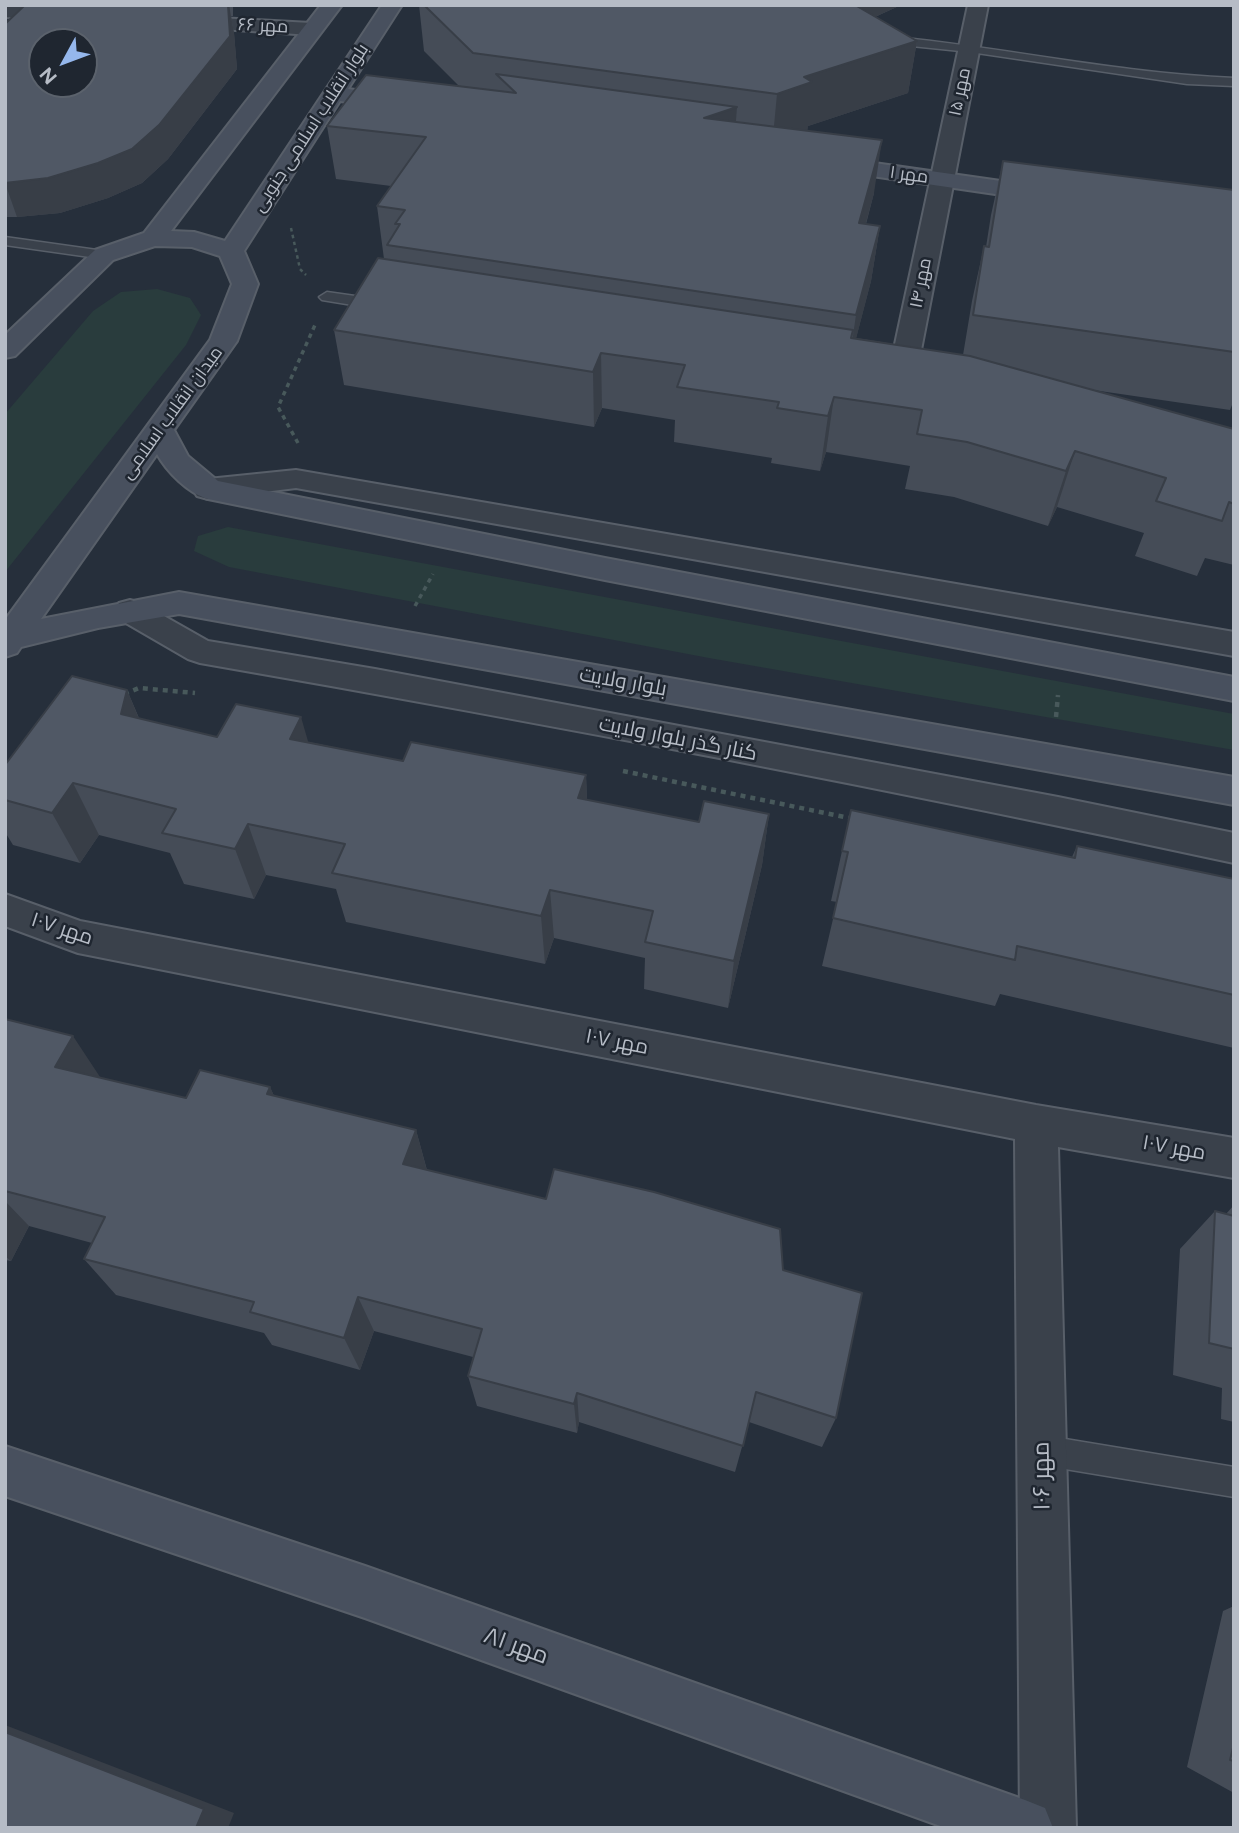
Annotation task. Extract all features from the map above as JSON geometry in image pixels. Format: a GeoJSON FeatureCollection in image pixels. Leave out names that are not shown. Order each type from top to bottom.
{"type":"FeatureCollection","features":[{"type":"Feature","properties":{"kind":"main road"},"geometry":{"type":"LineString","coordinates":[[153,238],[310,29],[332,5]]}},
{"type":"Feature","properties":{"kind":"main road","name":"بلوار انقلاب اسلامی جنوبی"},"geometry":{"type":"LineString","coordinates":[[231,251],[392,5]]}},
{"type":"Feature","properties":{"kind":"main road"},"geometry":{"type":"LineString","coordinates":[[334,94],[431,107]]}},
{"type":"Feature","properties":{"kind":"main road","name":"مهر ۱"},"geometry":{"type":"LineString","coordinates":[[803,160],[1074,199]]}},
{"type":"Feature","properties":{"kind":"main road"},"geometry":{"type":"LineString","coordinates":[[5,350],[104,255],[153,238],[194,240],[231,251]]}},
{"type":"Feature","properties":{"kind":"main road","name":"میدان انقلاب اسلامی"},"geometry":{"type":"LineString","coordinates":[[9,641],[223,341],[245,284],[231,251]]}},
{"type":"Feature","properties":{"kind":"main road"},"geometry":{"type":"LineString","coordinates":[[159,430],[176,461],[208,489],[1234,689]]}},
{"type":"Feature","properties":{"kind":"main road","name":"بلوار ولایت"},"geometry":{"type":"LineString","coordinates":[[9,641],[130,611],[179,603],[1234,792]]}},
{"type":"Feature","properties":{"kind":"main road","name":"مهر ۸۱"},"geometry":{"type":"LineString","coordinates":[[5,1471],[365,1592],[1025,1828]]}},
{"type":"Feature","properties":{"kind":"street","name":"مهر ۱۵"},"geometry":{"type":"LineString","coordinates":[[941,180],[978,5]]}},
{"type":"Feature","properties":{"kind":"street"},"geometry":{"type":"LineString","coordinates":[[5,11],[95,17]]}},
{"type":"Feature","properties":{"kind":"street","name":"مهر ۶۶"},"geometry":{"type":"LineString","coordinates":[[160,21],[310,29]]}},
{"type":"Feature","properties":{"kind":"street","name":"مهر ۱۴"},"geometry":{"type":"LineString","coordinates":[[900,386],[941,180]]}},
{"type":"Feature","properties":{"kind":"street"},"geometry":{"type":"LineString","coordinates":[[208,489],[296,479],[1234,644]]}},
{"type":"Feature","properties":{"kind":"street","name":"کنار گذر بلوار ولایت"},"geometry":{"type":"LineString","coordinates":[[130,611],[200,651],[471,699],[1058,811],[1234,848]]}},
{"type":"Feature","properties":{"kind":"street","name":"مهر ۱۰۷"},"geometry":{"type":"LineString","coordinates":[[5,910],[78,937],[1036,1124],[1234,1158]]}},
{"type":"Feature","properties":{"kind":"street","name":"مهر ۱۰۶"},"geometry":{"type":"LineString","coordinates":[[1036,1124],[1048,1828]]}},
{"type":"Feature","properties":{"kind":"lane"},"geometry":{"type":"LineString","coordinates":[[874,39],[970,48],[1187,80],[1234,82]]}},
{"type":"Feature","properties":{"kind":"lane"},"geometry":{"type":"LineString","coordinates":[[5,241],[104,255]]}},
{"type":"Feature","properties":{"kind":"lane"},"geometry":{"type":"LineString","coordinates":[[327,297],[396,307]]}},
{"type":"Feature","properties":{"kind":"lane"},"geometry":{"type":"LineString","coordinates":[[1041,1450],[1234,1482]]}},
{"type":"Feature","properties":{"kind":"path"},"geometry":{"type":"LineString","coordinates":[[257,211],[290,221],[300,269],[327,297],[278,407],[296,442],[309,446]]}},
{"type":"Feature","properties":{"kind":"path"},"geometry":{"type":"LineString","coordinates":[[396,641],[453,538]]}},
{"type":"Feature","properties":{"kind":"path"},"geometry":{"type":"LineString","coordinates":[[115,698],[139,688],[201,694]]}},
{"type":"Feature","properties":{"kind":"path"},"geometry":{"type":"LineString","coordinates":[[621,771],[866,821]]}},
{"type":"Feature","properties":{"kind":"shaded area"},"geometry":{"type":"Polygon","coordinates":[[[157,289],[190,298],[201,315],[186,345],[5,572],[5,414],[93,311],[121,292],[157,289]]]}},
{"type":"Feature","properties":{"kind":"shaded area"},"geometry":{"type":"Polygon","coordinates":[[[228,527],[1234,714],[1234,750],[709,658],[229,567],[194,551],[198,536],[228,527]]]}},
{"type":"Feature","properties":{"kind":"building"},"geometry":{"type":"Polygon","coordinates":[[[25,5],[228,5],[230,36],[159,125],[132,149],[98,163],[48,178],[5,183],[5,24],[25,5]]]}},
{"type":"Feature","properties":{"kind":"building"},"geometry":{"type":"Polygon","coordinates":[[[424,5],[855,5],[917,41],[804,77],[812,82],[777,94],[473,53],[424,5]]]}},
{"type":"Feature","properties":{"kind":"building"},"geometry":{"type":"Polygon","coordinates":[[[496,74],[737,107],[704,118],[882,140],[859,223],[880,226],[856,315],[387,245],[400,224],[395,224],[405,210],[377,206],[426,137],[327,126],[366,75],[516,93],[496,74]]]}},
{"type":"Feature","properties":{"kind":"building"},"geometry":{"type":"Polygon","coordinates":[[[1003,161],[1234,190],[1234,352],[973,315],[984,246],[989,247],[1003,161]]]}},
{"type":"Feature","properties":{"kind":"building"},"geometry":{"type":"Polygon","coordinates":[[[378,258],[853,330],[851,338],[970,356],[1234,429],[1234,504],[1229,502],[1222,521],[1156,501],[1166,478],[1075,451],[1066,471],[967,442],[917,434],[922,410],[834,397],[828,416],[777,408],[779,402],[677,387],[685,365],[601,353],[593,372],[334,330],[378,258]]]}},
{"type":"Feature","properties":{"kind":"building"},"geometry":{"type":"Polygon","coordinates":[[[72,676],[127,690],[121,714],[217,737],[236,704],[301,717],[290,739],[403,761],[411,742],[586,775],[578,798],[699,822],[704,801],[769,814],[734,961],[645,942],[653,911],[550,890],[541,916],[332,873],[345,844],[248,824],[235,849],[162,833],[176,809],[73,783],[52,813],[5,800],[5,765],[72,676]]]}},
{"type":"Feature","properties":{"kind":"building"},"geometry":{"type":"Polygon","coordinates":[[[851,810],[1075,858],[1077,846],[1234,879],[1234,995],[1017,946],[1015,960],[833,918],[848,852],[842,851],[851,810]]]}},
{"type":"Feature","properties":{"kind":"building"},"geometry":{"type":"Polygon","coordinates":[[[5,1019],[73,1036],[55,1067],[186,1098],[200,1070],[270,1087],[267,1094],[416,1130],[403,1164],[546,1199],[554,1169],[654,1192],[780,1229],[783,1270],[862,1293],[836,1418],[756,1392],[743,1446],[577,1393],[574,1404],[468,1376],[482,1329],[358,1297],[344,1338],[250,1312],[254,1302],[84,1259],[105,1217],[5,1191],[5,1019]]]}},
{"type":"Feature","properties":{"kind":"building"},"geometry":{"type":"Polygon","coordinates":[[[1215,1211],[1234,1216],[1234,1349],[1209,1343],[1215,1211]]]}},
{"type":"Feature","properties":{"kind":"building"},"geometry":{"type":"Polygon","coordinates":[[[5,1732],[204,1809],[196,1828],[5,1828],[5,1732]]]}},
{"type":"Feature","properties":{"kind":"building"},"geometry":{"type":"Polygon","coordinates":[[[1234,1744],[1234,1761],[1230,1760],[1234,1744]]]}}]}
